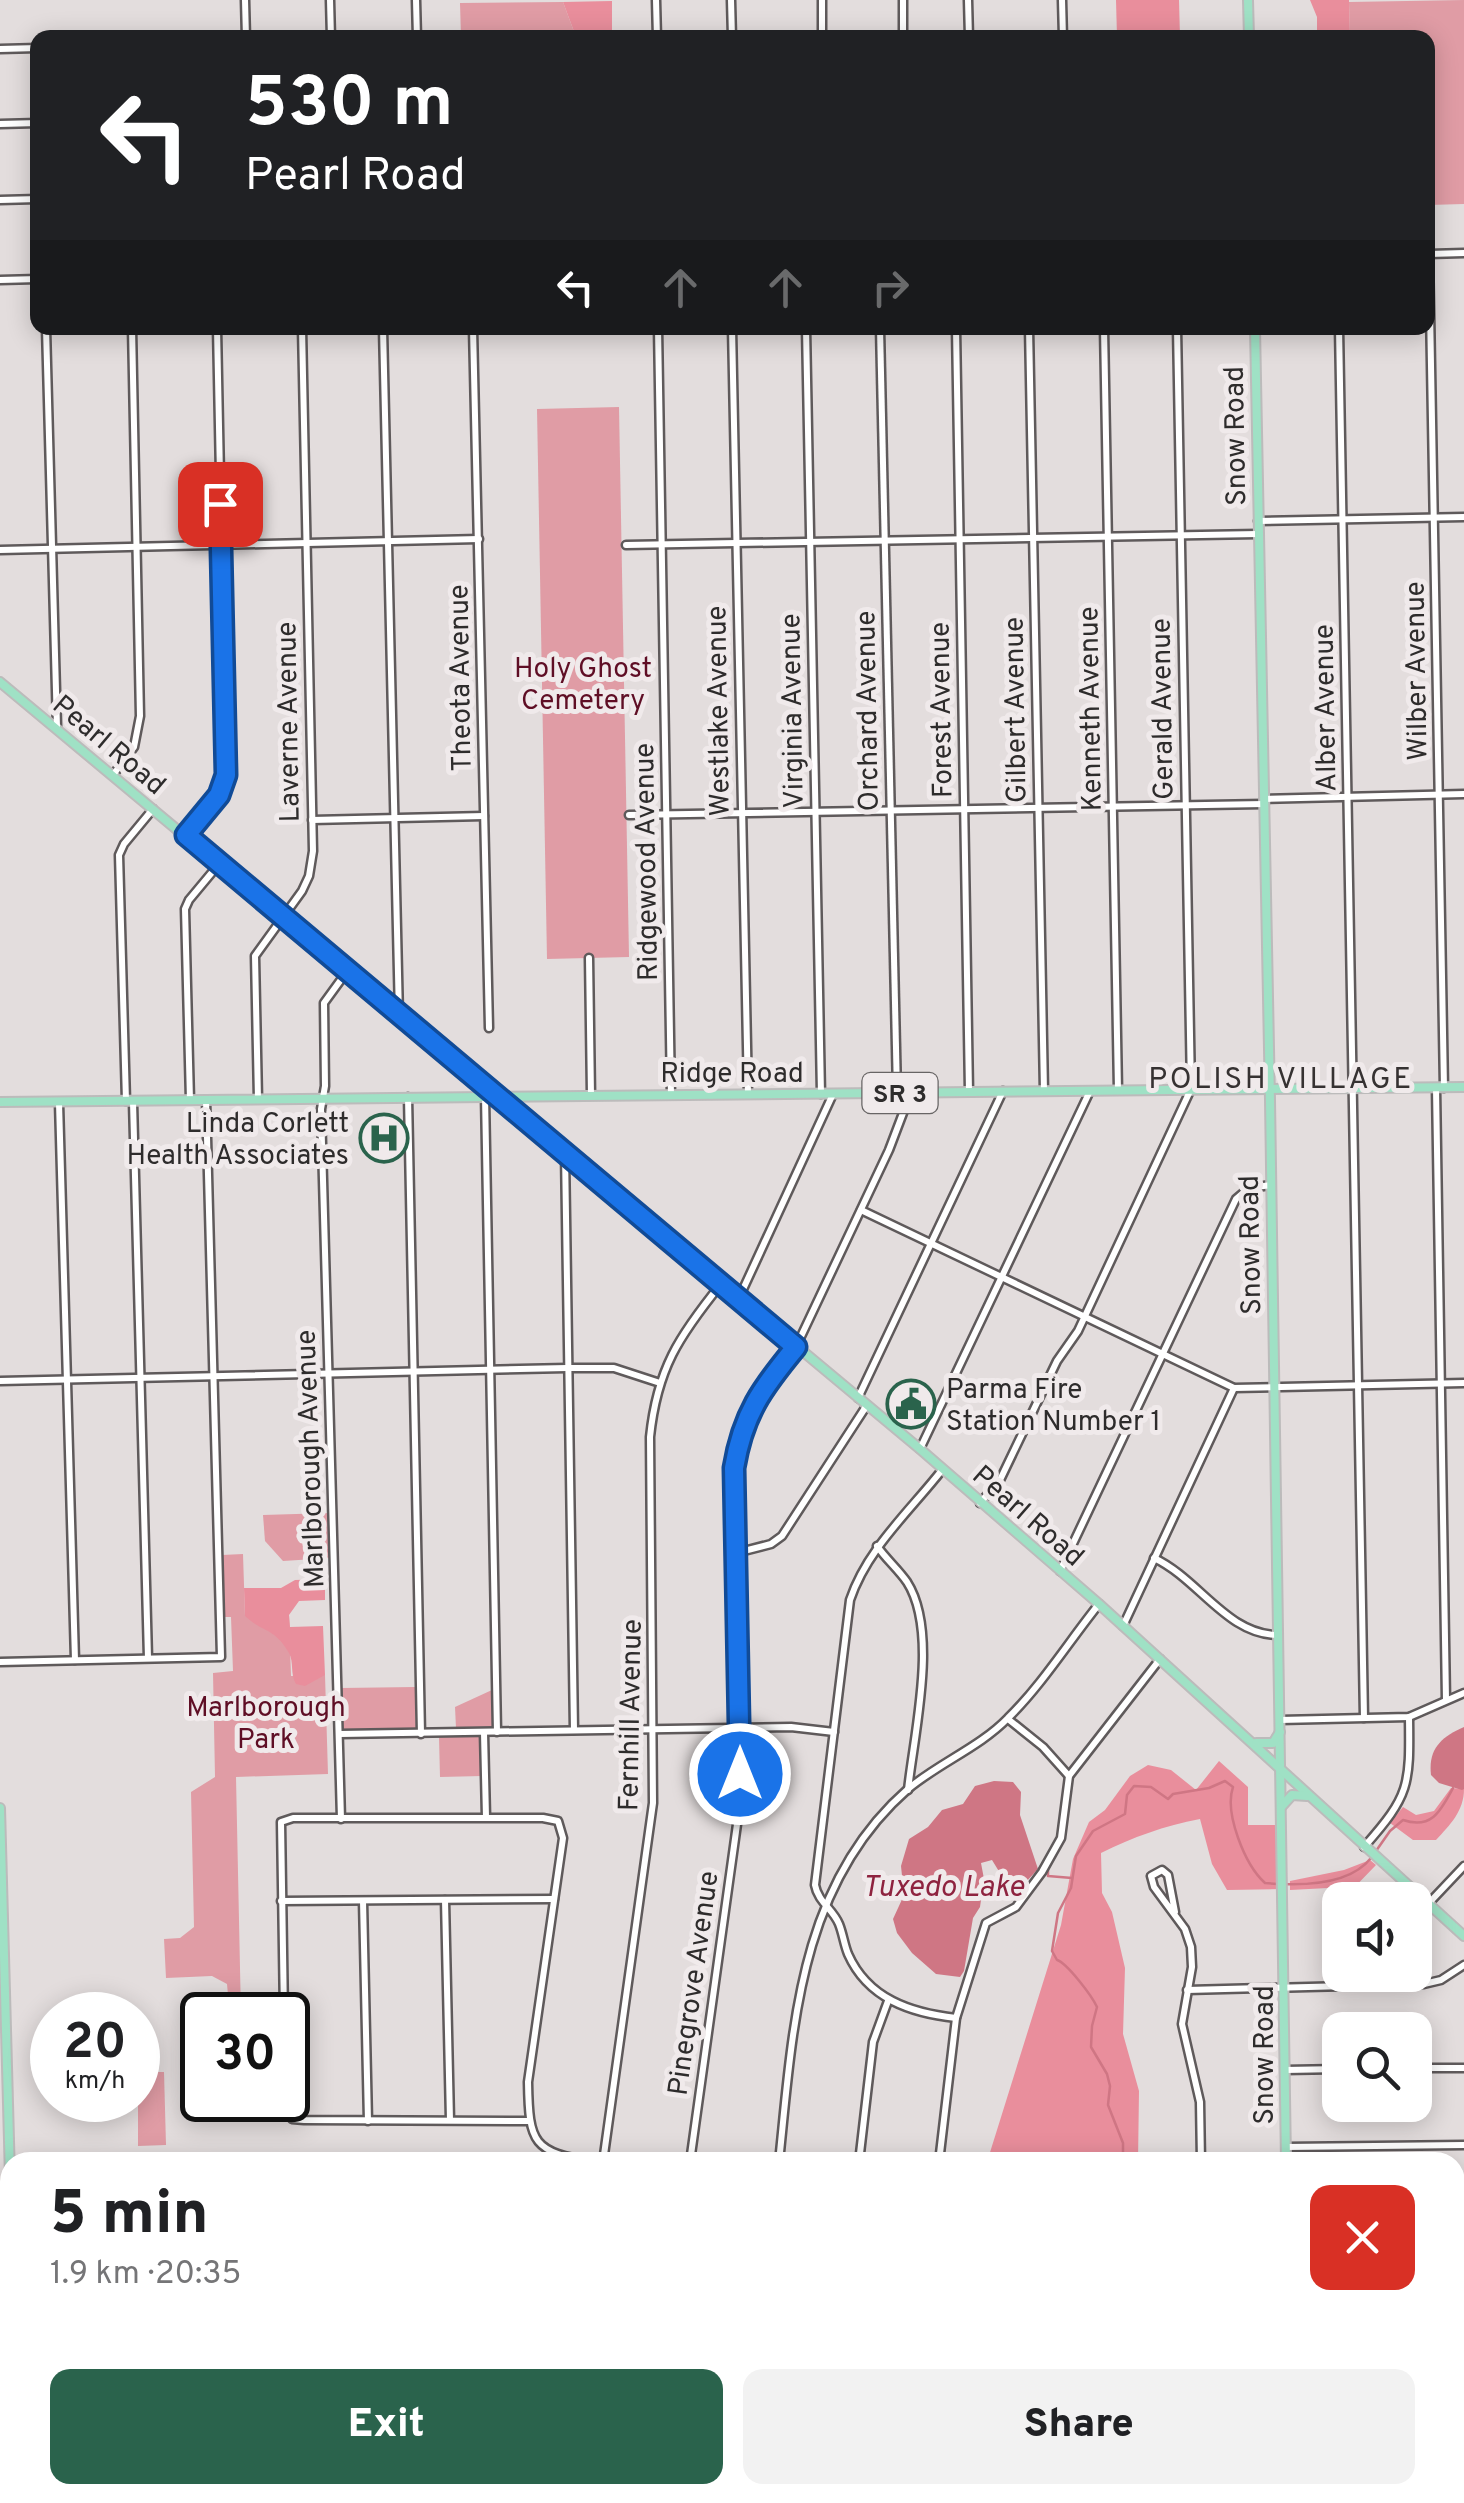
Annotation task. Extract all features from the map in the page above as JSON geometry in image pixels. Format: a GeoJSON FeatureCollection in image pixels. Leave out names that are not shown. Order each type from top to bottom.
{"type":"FeatureCollection","features":[{"type":"Feature","properties":{"kind":"main road"},"geometry":{"type":"LineString","coordinates":[[1248,0],[1249,30]]}},
{"type":"Feature","properties":{"kind":"main road","name":"Snow Road"},"geometry":{"type":"LineString","coordinates":[[1254,335],[1286,2152]]}},
{"type":"Feature","properties":{"kind":"main road","name":"Pearl Road"},"geometry":{"type":"LineString","coordinates":[[0,682],[348,970],[490,1096],[565,1153],[920,1449],[1160,1659],[1405,1882]]}},
{"type":"Feature","properties":{"kind":"main road","name":"Ridge Road"},"geometry":{"type":"LineString","coordinates":[[0,1102],[1464,1088]]}},
{"type":"Feature","properties":{"kind":"main road"},"geometry":{"type":"LineString","coordinates":[[1252,1742],[1268,1744],[1280,1732]]}},
{"type":"Feature","properties":{"kind":"main road"},"geometry":{"type":"LineString","coordinates":[[1282,1806],[1296,1794],[1312,1797]]}},
{"type":"Feature","properties":{"kind":"main road"},"geometry":{"type":"LineString","coordinates":[[0,1808],[9,2152]]}},
{"type":"Feature","properties":{"kind":"main road","name":"Pearl Road"},"geometry":{"type":"LineString","coordinates":[[1432,1906],[1464,1936]]}},
{"type":"Feature","properties":{"kind":"street"},"geometry":{"type":"LineString","coordinates":[[244,0],[246,30]]}},
{"type":"Feature","properties":{"kind":"street"},"geometry":{"type":"LineString","coordinates":[[330,0],[331,30]]}},
{"type":"Feature","properties":{"kind":"street"},"geometry":{"type":"LineString","coordinates":[[416,0],[417,30]]}},
{"type":"Feature","properties":{"kind":"street"},"geometry":{"type":"LineString","coordinates":[[656,0],[657,30]]}},
{"type":"Feature","properties":{"kind":"street"},"geometry":{"type":"LineString","coordinates":[[731,0],[732,30]]}},
{"type":"Feature","properties":{"kind":"street"},"geometry":{"type":"LineString","coordinates":[[822,0],[822,30]]}},
{"type":"Feature","properties":{"kind":"street"},"geometry":{"type":"LineString","coordinates":[[902,0],[904,30]]}},
{"type":"Feature","properties":{"kind":"street"},"geometry":{"type":"LineString","coordinates":[[968,0],[970,30]]}},
{"type":"Feature","properties":{"kind":"street"},"geometry":{"type":"LineString","coordinates":[[1062,0],[1063,30]]}},
{"type":"Feature","properties":{"kind":"street"},"geometry":{"type":"LineString","coordinates":[[0,49],[30,48]]}},
{"type":"Feature","properties":{"kind":"street"},"geometry":{"type":"LineString","coordinates":[[0,124],[30,123]]}},
{"type":"Feature","properties":{"kind":"street"},"geometry":{"type":"LineString","coordinates":[[0,200],[30,199]]}},
{"type":"Feature","properties":{"kind":"street"},"geometry":{"type":"LineString","coordinates":[[1435,254],[1464,253]]}},
{"type":"Feature","properties":{"kind":"street"},"geometry":{"type":"LineString","coordinates":[[0,280],[30,280]]}},
{"type":"Feature","properties":{"kind":"street"},"geometry":{"type":"LineString","coordinates":[[46,335],[57,728]]}},
{"type":"Feature","properties":{"kind":"street"},"geometry":{"type":"LineString","coordinates":[[113,775],[134,746],[140,727],[132,335]]}},
{"type":"Feature","properties":{"kind":"street"},"geometry":{"type":"LineString","coordinates":[[186,835],[219,795],[226,775],[217,335]]}},
{"type":"Feature","properties":{"kind":"street","name":"Laverne Avenue"},"geometry":{"type":"LineString","coordinates":[[258,1099],[255,956],[309,876],[312,820],[302,335]]}},
{"type":"Feature","properties":{"kind":"street"},"geometry":{"type":"LineString","coordinates":[[383,335],[399,1017]]}},
{"type":"Feature","properties":{"kind":"street","name":"Theota Avenue"},"geometry":{"type":"LineString","coordinates":[[473,335],[489,1028]]}},
{"type":"Feature","properties":{"kind":"street","name":"Ridgewood Avenue"},"geometry":{"type":"LineString","coordinates":[[658,335],[671,1095]]}},
{"type":"Feature","properties":{"kind":"street","name":"Westlake Avenue"},"geometry":{"type":"LineString","coordinates":[[732,335],[748,1094]]}},
{"type":"Feature","properties":{"kind":"street","name":"Virginia Avenue"},"geometry":{"type":"LineString","coordinates":[[806,335],[821,1094]]}},
{"type":"Feature","properties":{"kind":"street","name":"Orchard Avenue"},"geometry":{"type":"LineString","coordinates":[[880,335],[897,1094]]}},
{"type":"Feature","properties":{"kind":"street","name":"Forest Avenue"},"geometry":{"type":"LineString","coordinates":[[956,335],[969,1092]]}},
{"type":"Feature","properties":{"kind":"street","name":"Gilbert Avenue"},"geometry":{"type":"LineString","coordinates":[[1029,335],[1044,1091]]}},
{"type":"Feature","properties":{"kind":"street","name":"Kenneth Avenue"},"geometry":{"type":"LineString","coordinates":[[1104,335],[1118,1090]]}},
{"type":"Feature","properties":{"kind":"street","name":"Gerald Avenue"},"geometry":{"type":"LineString","coordinates":[[1177,335],[1191,1089]]}},
{"type":"Feature","properties":{"kind":"street","name":"Alber Avenue"},"geometry":{"type":"LineString","coordinates":[[1339,335],[1364,1718]]}},
{"type":"Feature","properties":{"kind":"street","name":"Wilber Avenue"},"geometry":{"type":"LineString","coordinates":[[1430,335],[1440,794],[1446,1700]]}},
{"type":"Feature","properties":{"kind":"street"},"geometry":{"type":"LineString","coordinates":[[1258,521],[1464,516]]}},
{"type":"Feature","properties":{"kind":"street"},"geometry":{"type":"LineString","coordinates":[[626,546],[1258,534]]}},
{"type":"Feature","properties":{"kind":"street"},"geometry":{"type":"LineString","coordinates":[[0,550],[479,539]]}},
{"type":"Feature","properties":{"kind":"street"},"geometry":{"type":"LineString","coordinates":[[629,815],[1186,806],[1464,794]]}},
{"type":"Feature","properties":{"kind":"street"},"geometry":{"type":"LineString","coordinates":[[148,1658],[119,856],[152,809]]}},
{"type":"Feature","properties":{"kind":"street"},"geometry":{"type":"LineString","coordinates":[[312,820],[484,816]]}},
{"type":"Feature","properties":{"kind":"street"},"geometry":{"type":"LineString","coordinates":[[190,1100],[185,910],[219,864]]}},
{"type":"Feature","properties":{"kind":"street"},"geometry":{"type":"LineString","coordinates":[[589,958],[591,1095]]}},
{"type":"Feature","properties":{"kind":"street","name":"Marlborough Avenue"},"geometry":{"type":"LineString","coordinates":[[341,1819],[323,1098],[324,1003],[348,970]]}},
{"type":"Feature","properties":{"kind":"street"},"geometry":{"type":"LineString","coordinates":[[980,1503],[1000,1480],[1057,1361],[1086,1316],[1191,1089]]}},
{"type":"Feature","properties":{"kind":"street"},"geometry":{"type":"LineString","coordinates":[[858,1398],[1002,1091]]}},
{"type":"Feature","properties":{"kind":"street"},"geometry":{"type":"LineString","coordinates":[[920,1449],[1090,1091]]}},
{"type":"Feature","properties":{"kind":"street","name":"Pinegrove Avenue"},"geometry":{"type":"LineString","coordinates":[[691,2152],[739,1810],[734,1468],[744,1423],[766,1383],[796,1347],[912,1092]]}},
{"type":"Feature","properties":{"kind":"street"},"geometry":{"type":"LineString","coordinates":[[738,1298],[833,1094]]}},
{"type":"Feature","properties":{"kind":"street"},"geometry":{"type":"LineString","coordinates":[[490,1096],[490,1370],[497,1732]]}},
{"type":"Feature","properties":{"kind":"street"},"geometry":{"type":"LineString","coordinates":[[408,1097],[421,1734]]}},
{"type":"Feature","properties":{"kind":"street"},"geometry":{"type":"LineString","coordinates":[[0,1662],[221,1656],[206,1100]]}},
{"type":"Feature","properties":{"kind":"street"},"geometry":{"type":"LineString","coordinates":[[59,1103],[75,1660]]}},
{"type":"Feature","properties":{"kind":"street"},"geometry":{"type":"LineString","coordinates":[[565,1153],[574,1730]]}},
{"type":"Feature","properties":{"kind":"street"},"geometry":{"type":"LineString","coordinates":[[1060,1571],[1236,1199],[1249,1188],[1271,1184]]}},
{"type":"Feature","properties":{"kind":"street"},"geometry":{"type":"LineString","coordinates":[[861,1210],[1234,1388],[1464,1383]]}},
{"type":"Feature","properties":{"kind":"street","name":"Fernhill Avenue"},"geometry":{"type":"LineString","coordinates":[[604,2152],[654,1803],[650,1437],[660,1383],[683,1332],[722,1284]]}},
{"type":"Feature","properties":{"kind":"street"},"geometry":{"type":"LineString","coordinates":[[0,1382],[614,1368],[660,1383]]}},
{"type":"Feature","properties":{"kind":"street"},"geometry":{"type":"LineString","coordinates":[[1123,1626],[1234,1388]]}},
{"type":"Feature","properties":{"kind":"street"},"geometry":{"type":"LineString","coordinates":[[736,1552],[770,1544],[782,1536],[867,1406]]}},
{"type":"Feature","properties":{"kind":"street"},"geometry":{"type":"LineString","coordinates":[[942,1470],[877,1546],[856,1580],[850,1600],[815,1878],[816,1894],[838,1920],[854,1964],[888,2000],[914,2011],[956,2018]]}},
{"type":"Feature","properties":{"kind":"street"},"geometry":{"type":"LineString","coordinates":[[877,1546],[907,1582],[923,1630],[924,1654],[908,1790]]}},
{"type":"Feature","properties":{"kind":"street"},"geometry":{"type":"LineString","coordinates":[[1154,1558],[1186,1577],[1247,1630],[1278,1634]]}},
{"type":"Feature","properties":{"kind":"street"},"geometry":{"type":"LineString","coordinates":[[780,2152],[800,1981],[825,1907],[864,1840],[908,1790],[1008,1719],[1098,1604]]}},
{"type":"Feature","properties":{"kind":"street"},"geometry":{"type":"LineString","coordinates":[[940,2152],[956,2018],[986,1923],[1016,1907],[1042,1872],[1060,1838],[1069,1776],[1160,1659]]}},
{"type":"Feature","properties":{"kind":"street"},"geometry":{"type":"LineString","coordinates":[[1280,1720],[1408,1718],[1464,1693]]}},
{"type":"Feature","properties":{"kind":"street"},"geometry":{"type":"LineString","coordinates":[[1371,1853],[1404,1792],[1410,1766],[1408,1718]]}},
{"type":"Feature","properties":{"kind":"street"},"geometry":{"type":"LineString","coordinates":[[1008,1719],[1043,1747],[1069,1776]]}},
{"type":"Feature","properties":{"kind":"street"},"geometry":{"type":"LineString","coordinates":[[340,1734],[790,1727],[834,1732]]}},
{"type":"Feature","properties":{"kind":"street"},"geometry":{"type":"LineString","coordinates":[[484,1732],[486,1818]]}},
{"type":"Feature","properties":{"kind":"street"},"geometry":{"type":"LineString","coordinates":[[283,1992],[281,1822],[293,1818],[558,1821],[563,1838],[528,2082],[529,2121],[537,2140],[548,2152]]}},
{"type":"Feature","properties":{"kind":"street"},"geometry":{"type":"LineString","coordinates":[[1432,1900],[1464,1866]]}},
{"type":"Feature","properties":{"kind":"street"},"geometry":{"type":"LineString","coordinates":[[1175,1912],[1152,1883],[1151,1876],[1156,1871],[1162,1870],[1168,1876],[1175,1912],[1191,1948],[1192,1967],[1182,2024],[1200,2102],[1201,2152]]}},
{"type":"Feature","properties":{"kind":"street"},"geometry":{"type":"LineString","coordinates":[[281,1901],[554,1899]]}},
{"type":"Feature","properties":{"kind":"street"},"geometry":{"type":"LineString","coordinates":[[445,1900],[450,2120]]}},
{"type":"Feature","properties":{"kind":"street"},"geometry":{"type":"LineString","coordinates":[[362,1901],[368,2121]]}},
{"type":"Feature","properties":{"kind":"street"},"geometry":{"type":"LineString","coordinates":[[1187,1990],[1424,1984],[1441,1980],[1464,1965]]}},
{"type":"Feature","properties":{"kind":"street"},"geometry":{"type":"LineString","coordinates":[[860,2152],[873,2042],[888,2000]]}},
{"type":"Feature","properties":{"kind":"street"},"geometry":{"type":"LineString","coordinates":[[1432,2068],[1464,2068]]}},
{"type":"Feature","properties":{"kind":"street"},"geometry":{"type":"LineString","coordinates":[[1285,2070],[1322,2069]]}},
{"type":"Feature","properties":{"kind":"street"},"geometry":{"type":"LineString","coordinates":[[310,2120],[529,2121]]}},
{"type":"Feature","properties":{"kind":"street"},"geometry":{"type":"LineString","coordinates":[[1286,2146],[1464,2145]]}},
{"type":"Feature","properties":{"kind":"green space"},"geometry":{"type":"Polygon","coordinates":[[[1464,0],[1464,204],[1435,205],[1435,30],[1350,30],[1349,2],[1464,0]]]}},
{"type":"Feature","properties":{"kind":"green space"},"geometry":{"type":"Polygon","coordinates":[[[563,2],[573,30],[461,30],[460,3],[563,2]]]}},
{"type":"Feature","properties":{"kind":"green space","name":"Holy Ghost Cemetery"},"geometry":{"type":"Polygon","coordinates":[[[619,407],[629,957],[547,959],[537,409],[619,407]]]}},
{"type":"Feature","properties":{"kind":"green space"},"geometry":{"type":"Polygon","coordinates":[[[329,1513],[330,1558],[283,1561],[265,1541],[263,1515],[329,1513]]]}},
{"type":"Feature","properties":{"kind":"green space","name":"Marlborough Park"},"geometry":{"type":"Polygon","coordinates":[[[243,1554],[245,1616],[289,1615],[291,1676],[325,1675],[328,1774],[236,1777],[241,1992],[228,1992],[227,1984],[212,1976],[166,1978],[164,1939],[180,1938],[194,1927],[191,1792],[215,1777],[213,1673],[233,1671],[231,1617],[224,1617],[222,1555],[243,1554]]]}},
{"type":"Feature","properties":{"kind":"green space"},"geometry":{"type":"Polygon","coordinates":[[[415,1687],[416,1730],[342,1731],[341,1688],[415,1687]]]}},
{"type":"Feature","properties":{"kind":"green space"},"geometry":{"type":"Polygon","coordinates":[[[492,1690],[493,1729],[456,1728],[455,1707],[492,1690]]]}},
{"type":"Feature","properties":{"kind":"green space"},"geometry":{"type":"Polygon","coordinates":[[[481,1736],[482,1776],[440,1777],[439,1737],[481,1736]]]}},
{"type":"Feature","properties":{"kind":"green space"},"geometry":{"type":"Polygon","coordinates":[[[160,2072],[164,2072],[166,2145],[138,2146],[138,2122],[160,2122],[160,2072]]]}},
{"type":"Feature","properties":{"kind":"shaded area"},"geometry":{"type":"Polygon","coordinates":[[[1116,0],[1179,0],[1180,30],[1117,30],[1116,0]]]}},
{"type":"Feature","properties":{"kind":"shaded area"},"geometry":{"type":"Polygon","coordinates":[[[1310,0],[1349,0],[1350,30],[1317,30],[1310,0]]]}},
{"type":"Feature","properties":{"kind":"shaded area"},"geometry":{"type":"Polygon","coordinates":[[[612,1],[612,30],[573,30],[563,2],[612,1]]]}},
{"type":"Feature","properties":{"kind":"shaded area"},"geometry":{"type":"Polygon","coordinates":[[[325,1579],[325,1600],[299,1601],[289,1615],[290,1627],[323,1626],[325,1675],[305,1686],[296,1684],[284,1645],[245,1616],[244,1588],[281,1588],[295,1580],[325,1579]]]}},
{"type":"Feature","properties":{"kind":"shaded area"},"geometry":{"type":"Polygon","coordinates":[[[1219,1761],[1248,1787],[1248,1825],[1279,1825],[1280,1889],[1227,1890],[1212,1864],[1200,1819],[1149,1833],[1101,1853],[1102,1893],[1112,1912],[1125,1968],[1123,2034],[1139,2091],[1138,2152],[990,2152],[1061,1925],[1073,1859],[1089,1822],[1105,1810],[1130,1776],[1148,1765],[1171,1770],[1196,1790],[1219,1761]]]}},
{"type":"Feature","properties":{"kind":"shaded area"},"geometry":{"type":"Polygon","coordinates":[[[1451,1788],[1464,1789],[1462,1804],[1436,1840],[1413,1840],[1390,1823],[1403,1807],[1416,1815],[1434,1811],[1451,1788]]]}},
{"type":"Feature","properties":{"kind":"shaded area"},"geometry":{"type":"Polygon","coordinates":[[[1370,1860],[1376,1865],[1360,1882],[1322,1882],[1322,1888],[1290,1890],[1290,1881],[1344,1870],[1370,1860]]]}},
{"type":"Feature","properties":{"kind":"water"},"geometry":{"type":"Polygon","coordinates":[[[1464,1727],[1462,1790],[1439,1783],[1431,1775],[1431,1766],[1438,1745],[1464,1727]]]}},
{"type":"Feature","properties":{"kind":"water","name":"Tuxedo Lake"},"geometry":{"type":"Polygon","coordinates":[[[1013,1782],[1021,1792],[1020,1815],[1038,1869],[1025,1883],[1026,1887],[1011,1891],[992,1860],[981,1863],[984,1879],[980,1907],[973,1918],[964,1971],[960,1977],[936,1974],[912,1953],[897,1933],[893,1919],[904,1895],[901,1866],[909,1839],[928,1827],[942,1810],[963,1804],[975,1786],[1013,1782]]]}},
{"type":"Feature","properties":{"kind":"waterway"},"geometry":{"type":"LineString","coordinates":[[1123,2152],[1108,2105],[1107,2074],[1091,2047],[1097,2007],[1052,1951],[1058,1913],[1071,1888],[1076,1856],[1093,1831],[1125,1814],[1127,1795],[1134,1786],[1151,1787],[1168,1799],[1173,1794],[1225,1781],[1233,1787],[1231,1810],[1238,1838],[1250,1864],[1265,1883],[1308,1884],[1337,1879],[1371,1858]]}},
{"type":"Feature","properties":{"kind":"waterway"},"geometry":{"type":"LineString","coordinates":[[1376,1851],[1403,1820],[1421,1822],[1434,1816],[1453,1788]]}},
{"type":"Feature","properties":{"kind":"waterway"},"geometry":{"type":"LineString","coordinates":[[1048,1869],[1048,1876],[1072,1878]]}},
{"type":"Feature","properties":{"kind":"place","name":"Linda Corlett Health Associates"},"geometry":{"type":"Point","coordinates":[384,1138]}},
{"type":"Feature","properties":{"kind":"place","name":"Parma Fire Station Number 1"},"geometry":{"type":"Point","coordinates":[911,1404]}},
{"type":"Feature","properties":{"kind":"district","name":"POLISH VILLAGE"},"geometry":{"type":"Point","coordinates":[1281,1078]}},
{"type":"Feature","properties":{"kind":"route"},"geometry":{"type":"LineString","coordinates":[[220,504],[226,775],[219,795],[186,835],[796,1347],[754,1402],[744,1423],[734,1468],[740,1774]]}}]}
